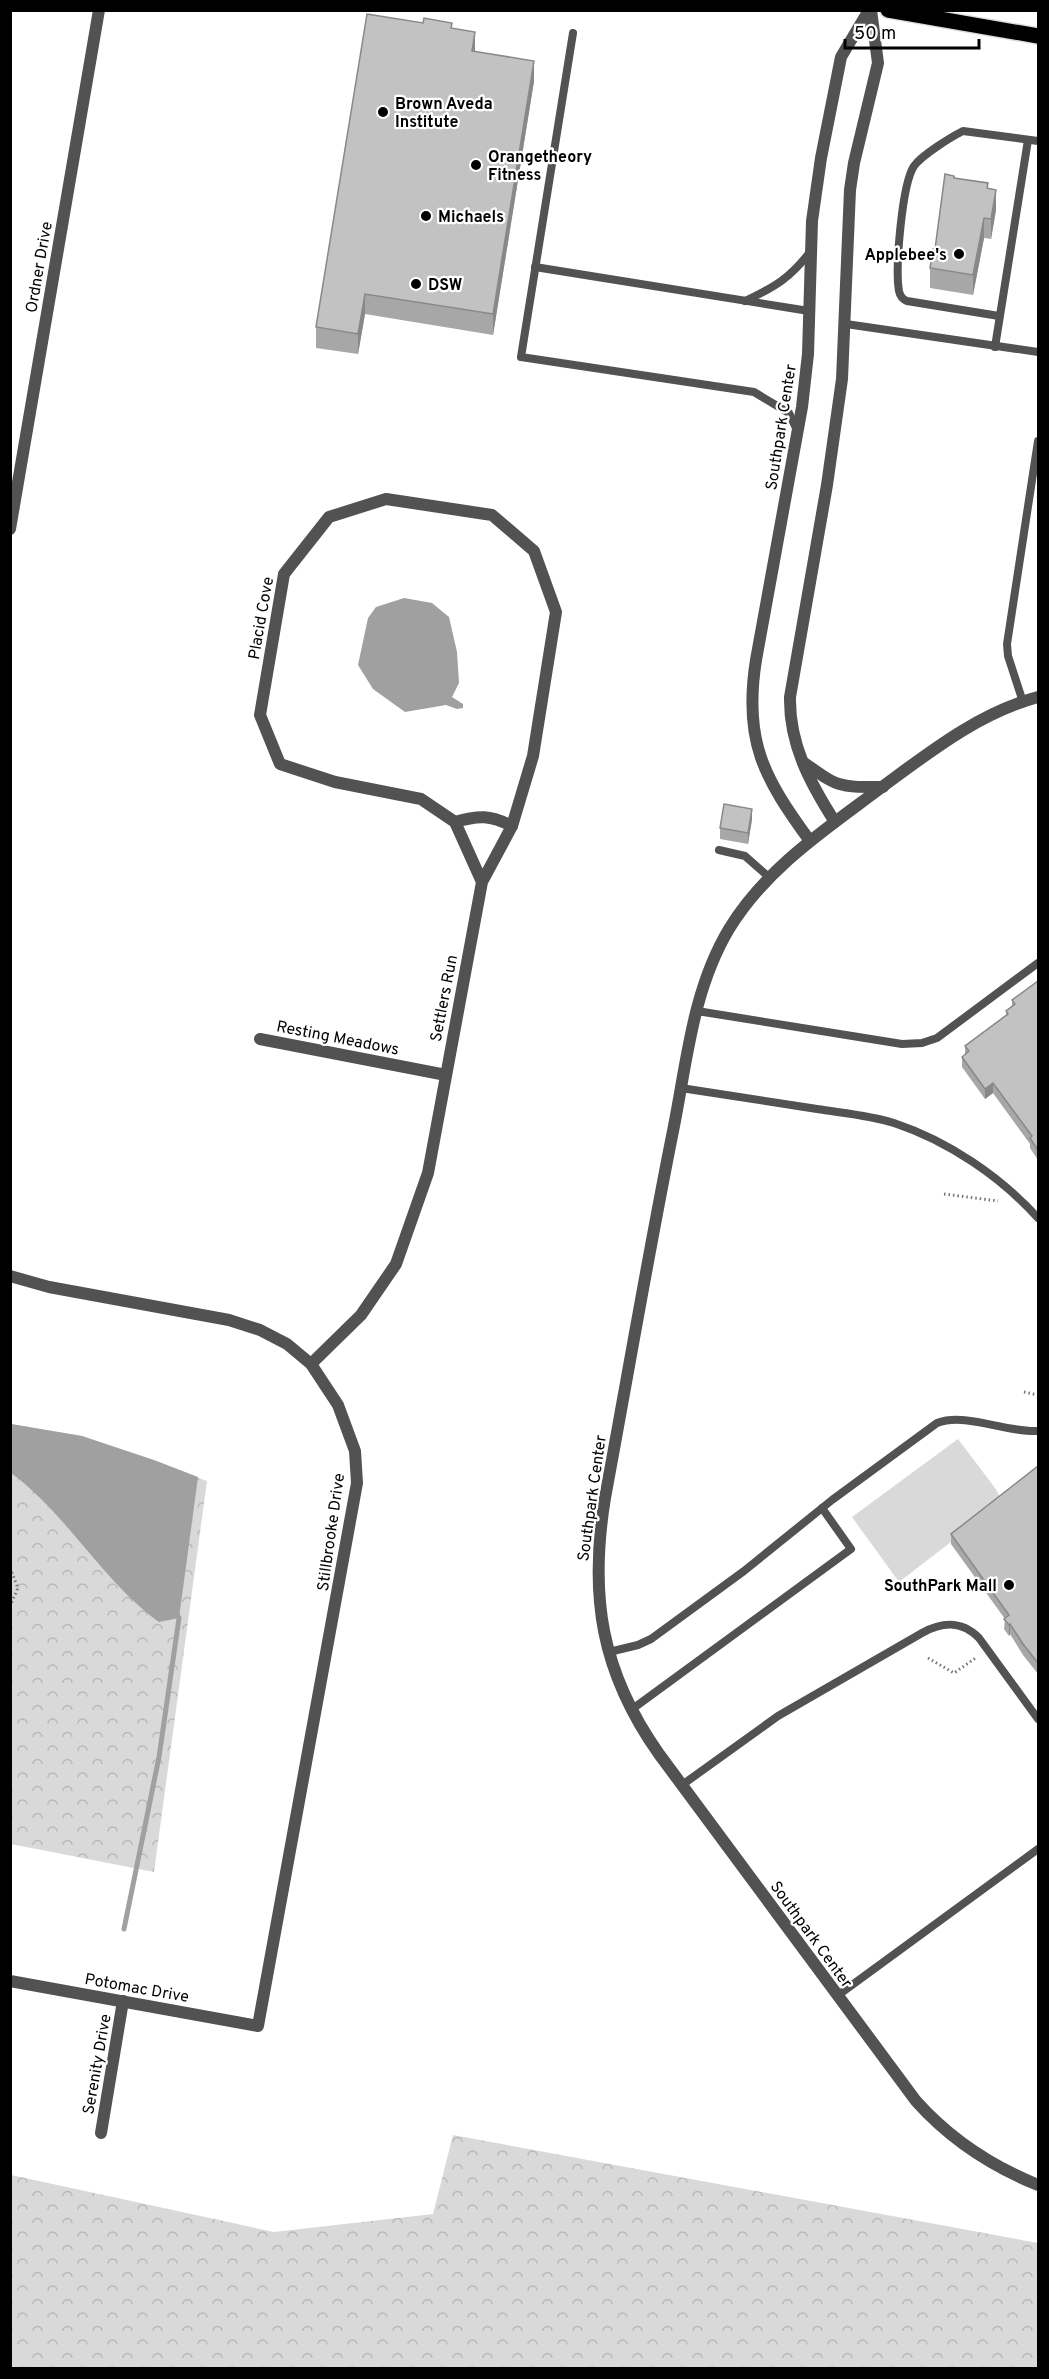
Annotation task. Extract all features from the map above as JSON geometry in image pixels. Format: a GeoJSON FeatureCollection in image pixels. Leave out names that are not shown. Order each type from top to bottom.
{"type":"FeatureCollection","features":[{"type":"Feature","properties":{"kind":"main road"},"geometry":{"type":"LineString","coordinates":[[888,10],[1038,36]]}},
{"type":"Feature","properties":{"kind":"street","name":"Ordner Drive"},"geometry":{"type":"LineString","coordinates":[[10,529],[99,10]]}},
{"type":"Feature","properties":{"kind":"street","name":"Southpark Center"},"geometry":{"type":"LineString","coordinates":[[810,841],[782,804],[765,772],[754,737],[751,706],[756,660],[798,433],[807,365],[810,252],[813,206],[819,166],[841,57],[870,10]]}},
{"type":"Feature","properties":{"kind":"street","name":"Southpark Center"},"geometry":{"type":"LineString","coordinates":[[835,822],[815,791],[794,739],[790,718],[790,687],[827,485],[842,379],[850,190],[878,63],[870,10]]}},
{"type":"Feature","properties":{"kind":"street","name":"Placid Cove"},"geometry":{"type":"LineString","coordinates":[[456,822],[421,799],[335,782],[280,764],[260,715],[284,574],[329,518],[386,499],[492,515],[534,551],[556,612]]}},
{"type":"Feature","properties":{"kind":"street","name":"Settlers Run"},"geometry":{"type":"LineString","coordinates":[[311,1364],[361,1315],[396,1264],[428,1173],[482,882],[512,826],[533,756],[556,612]]}},
{"type":"Feature","properties":{"kind":"street","name":"Southpark Center"},"geometry":{"type":"LineString","coordinates":[[1038,697],[995,712],[962,731],[793,854],[745,906],[713,960],[697,1011],[681,1088],[599,1539],[598,1595],[609,1652],[631,1710],[644,1733],[902,2084],[930,2117],[974,2152],[1000,2168],[1038,2185]]}},
{"type":"Feature","properties":{"kind":"street"},"geometry":{"type":"LineString","coordinates":[[803,762],[839,786],[883,787]]}},
{"type":"Feature","properties":{"kind":"street"},"geometry":{"type":"LineString","coordinates":[[482,882],[456,822],[485,817],[496,818],[512,826]]}},
{"type":"Feature","properties":{"kind":"street","name":"Resting Meadows"},"geometry":{"type":"LineString","coordinates":[[260,1039],[446,1075]]}},
{"type":"Feature","properties":{"kind":"street","name":"Stillbrooke Drive"},"geometry":{"type":"LineString","coordinates":[[10,1276],[49,1287],[229,1320],[260,1330],[287,1344],[311,1364],[338,1405],[348,1426],[355,1451],[357,1483],[258,2026]]}},
{"type":"Feature","properties":{"kind":"street","name":"Potomac Drive"},"geometry":{"type":"LineString","coordinates":[[10,1981],[258,2026]]}},
{"type":"Feature","properties":{"kind":"street","name":"Serenity Drive"},"geometry":{"type":"LineString","coordinates":[[101,2133],[123,2001]]}},
{"type":"Feature","properties":{"kind":"lane"},"geometry":{"type":"LineString","coordinates":[[573,33],[521,357],[754,392],[789,413],[798,433]]}},
{"type":"Feature","properties":{"kind":"lane"},"geometry":{"type":"LineString","coordinates":[[999,316],[907,301],[901,297],[899,253],[905,196],[910,173],[918,161],[960,132],[970,131],[1038,141]]}},
{"type":"Feature","properties":{"kind":"lane"},"geometry":{"type":"LineString","coordinates":[[994,347],[1028,140]]}},
{"type":"Feature","properties":{"kind":"lane"},"geometry":{"type":"LineString","coordinates":[[745,301],[779,285],[792,274],[810,252]]}},
{"type":"Feature","properties":{"kind":"lane"},"geometry":{"type":"LineString","coordinates":[[535,267],[809,311]]}},
{"type":"Feature","properties":{"kind":"lane"},"geometry":{"type":"LineString","coordinates":[[846,324],[1038,352]]}},
{"type":"Feature","properties":{"kind":"lane"},"geometry":{"type":"LineString","coordinates":[[1023,702],[1008,656],[1007,644],[1038,441]]}},
{"type":"Feature","properties":{"kind":"lane"},"geometry":{"type":"LineString","coordinates":[[719,850],[745,856],[770,878]]}},
{"type":"Feature","properties":{"kind":"lane"},"geometry":{"type":"LineString","coordinates":[[697,1011],[902,1044],[922,1043],[937,1038],[1038,963]]}},
{"type":"Feature","properties":{"kind":"lane"},"geometry":{"type":"LineString","coordinates":[[681,1088],[860,1116],[896,1124],[951,1150],[986,1171],[1017,1195],[1038,1218]]}},
{"type":"Feature","properties":{"kind":"lane"},"geometry":{"type":"LineString","coordinates":[[609,1652],[638,1645],[651,1639],[937,1423],[956,1420],[1038,1431]]}},
{"type":"Feature","properties":{"kind":"lane"},"geometry":{"type":"LineString","coordinates":[[631,1710],[851,1549],[822,1508]]}},
{"type":"Feature","properties":{"kind":"lane"},"geometry":{"type":"LineString","coordinates":[[682,1785],[778,1716],[921,1633],[945,1623],[968,1629],[979,1638],[1038,1719]]}},
{"type":"Feature","properties":{"kind":"lane"},"geometry":{"type":"LineString","coordinates":[[837,1996],[1038,1849]]}},
{"type":"Feature","properties":{"kind":"path"},"geometry":{"type":"LineString","coordinates":[[944,1194],[998,1201]]}},
{"type":"Feature","properties":{"kind":"path"},"geometry":{"type":"LineString","coordinates":[[1024,1392],[1038,1395]]}},
{"type":"Feature","properties":{"kind":"path"},"geometry":{"type":"LineString","coordinates":[[10,1568],[18,1588],[10,1606]]}},
{"type":"Feature","properties":{"kind":"path"},"geometry":{"type":"LineString","coordinates":[[928,1658],[954,1673],[978,1656]]}},
{"type":"Feature","properties":{"kind":"green space"},"geometry":{"type":"Polygon","coordinates":[[[11,1424],[82,1436],[207,1481],[154,1872],[11,1844],[11,1424]]]}},
{"type":"Feature","properties":{"kind":"green space"},"geometry":{"type":"Polygon","coordinates":[[[958,1439],[1003,1502],[899,1582],[852,1517],[958,1439]]]}},
{"type":"Feature","properties":{"kind":"green space"},"geometry":{"type":"Polygon","coordinates":[[[453,2135],[1038,2243],[1038,2368],[11,2368],[11,2175],[274,2232],[433,2214],[453,2135]]]}},
{"type":"Feature","properties":{"kind":"shaded area"},"geometry":{"type":"Polygon","coordinates":[[[404,598],[432,603],[449,617],[457,652],[459,683],[452,697],[463,704],[463,708],[457,709],[446,705],[405,712],[373,689],[358,665],[368,618],[376,607],[404,598]]]}},
{"type":"Feature","properties":{"kind":"shaded area"},"geometry":{"type":"Polygon","coordinates":[[[11,1424],[82,1436],[198,1477],[179,1618],[159,1622],[139,1606],[102,1568],[50,1508],[11,1473],[11,1424]]]}},
{"type":"Feature","properties":{"kind":"building"},"geometry":{"type":"Polygon","coordinates":[[[367,14],[423,23],[424,18],[452,23],[451,28],[475,32],[472,51],[534,61],[493,314],[365,294],[358,334],[316,327],[367,14]]]}},
{"type":"Feature","properties":{"kind":"building","name":"Applebee's"},"geometry":{"type":"Polygon","coordinates":[[[945,174],[954,176],[954,178],[988,183],[987,188],[996,190],[991,219],[984,218],[973,275],[930,268],[933,249],[935,249],[945,174]]]}},
{"type":"Feature","properties":{"kind":"building"},"geometry":{"type":"Polygon","coordinates":[[[724,804],[752,809],[748,833],[720,828],[724,804]]]}},
{"type":"Feature","properties":{"kind":"building"},"geometry":{"type":"Polygon","coordinates":[[[1038,981],[1038,1150],[1030,1138],[1032,1136],[993,1083],[985,1089],[962,1057],[969,1051],[965,1046],[1008,1014],[1006,1011],[1015,1004],[1012,1000],[1038,981]]]}},
{"type":"Feature","properties":{"kind":"building","name":"SouthPark Mall"},"geometry":{"type":"Polygon","coordinates":[[[1038,1466],[1038,1663],[1004,1619],[1009,1615],[951,1534],[1038,1466]]]}},
{"type":"Feature","properties":{"kind":"waterway"},"geometry":{"type":"LineString","coordinates":[[124,1929],[159,1757],[179,1618],[176,1612]]}},
{"type":"Feature","properties":{"kind":"place","name":"Brown Aveda Institute"},"geometry":{"type":"Point","coordinates":[383,112]}},
{"type":"Feature","properties":{"kind":"place","name":"Orangetheory Fitness"},"geometry":{"type":"Point","coordinates":[476,165]}},
{"type":"Feature","properties":{"kind":"place","name":"Michaels"},"geometry":{"type":"Point","coordinates":[426,216]}},
{"type":"Feature","properties":{"kind":"place","name":"Applebee's"},"geometry":{"type":"Point","coordinates":[959,254]}},
{"type":"Feature","properties":{"kind":"place","name":"DSW"},"geometry":{"type":"Point","coordinates":[416,284]}},
{"type":"Feature","properties":{"kind":"place","name":"SouthPark Mall"},"geometry":{"type":"Point","coordinates":[1009,1585]}}]}
